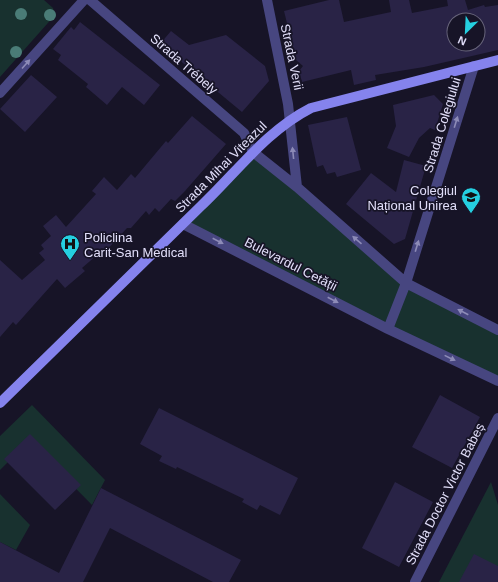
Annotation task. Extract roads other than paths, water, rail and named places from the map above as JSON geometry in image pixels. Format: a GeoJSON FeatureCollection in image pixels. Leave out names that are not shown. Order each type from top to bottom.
{"type":"FeatureCollection","features":[{"type":"Feature","properties":{"kind":"main road","name":"Strada Mihai Viteazul"},"geometry":{"type":"LineString","coordinates":[[0,403],[253,152],[290,119],[311,108],[498,60]]}},
{"type":"Feature","properties":{"kind":"street"},"geometry":{"type":"LineString","coordinates":[[0,93],[84,0]]}},
{"type":"Feature","properties":{"kind":"street","name":"Strada Trébely"},"geometry":{"type":"LineString","coordinates":[[90,0],[244,133],[253,152]]}},
{"type":"Feature","properties":{"kind":"street","name":"Strada Verii"},"geometry":{"type":"LineString","coordinates":[[266,0],[287,97],[290,119]]}},
{"type":"Feature","properties":{"kind":"street","name":"Strada Colegiului"},"geometry":{"type":"LineString","coordinates":[[406,283],[474,66]]}},
{"type":"Feature","properties":{"kind":"street"},"geometry":{"type":"LineString","coordinates":[[290,119],[297,187]]}},
{"type":"Feature","properties":{"kind":"street"},"geometry":{"type":"LineString","coordinates":[[253,152],[297,187],[406,283],[498,330]]}},
{"type":"Feature","properties":{"kind":"street","name":"Bulevardul Cetății"},"geometry":{"type":"LineString","coordinates":[[182,224],[388,329],[498,381]]}},
{"type":"Feature","properties":{"kind":"street"},"geometry":{"type":"LineString","coordinates":[[388,329],[406,283]]}},
{"type":"Feature","properties":{"kind":"street","name":"Strada Doctor Victor Babeș"},"geometry":{"type":"LineString","coordinates":[[415,582],[498,418]]}},
{"type":"Feature","properties":{"kind":"place","name":"Colegiul Național Unirea"},"geometry":{"type":"Point","coordinates":[471,214]}},
{"type":"Feature","properties":{"kind":"place","name":"Policlina Carit-San Medical"},"geometry":{"type":"Point","coordinates":[70,261]}}]}
